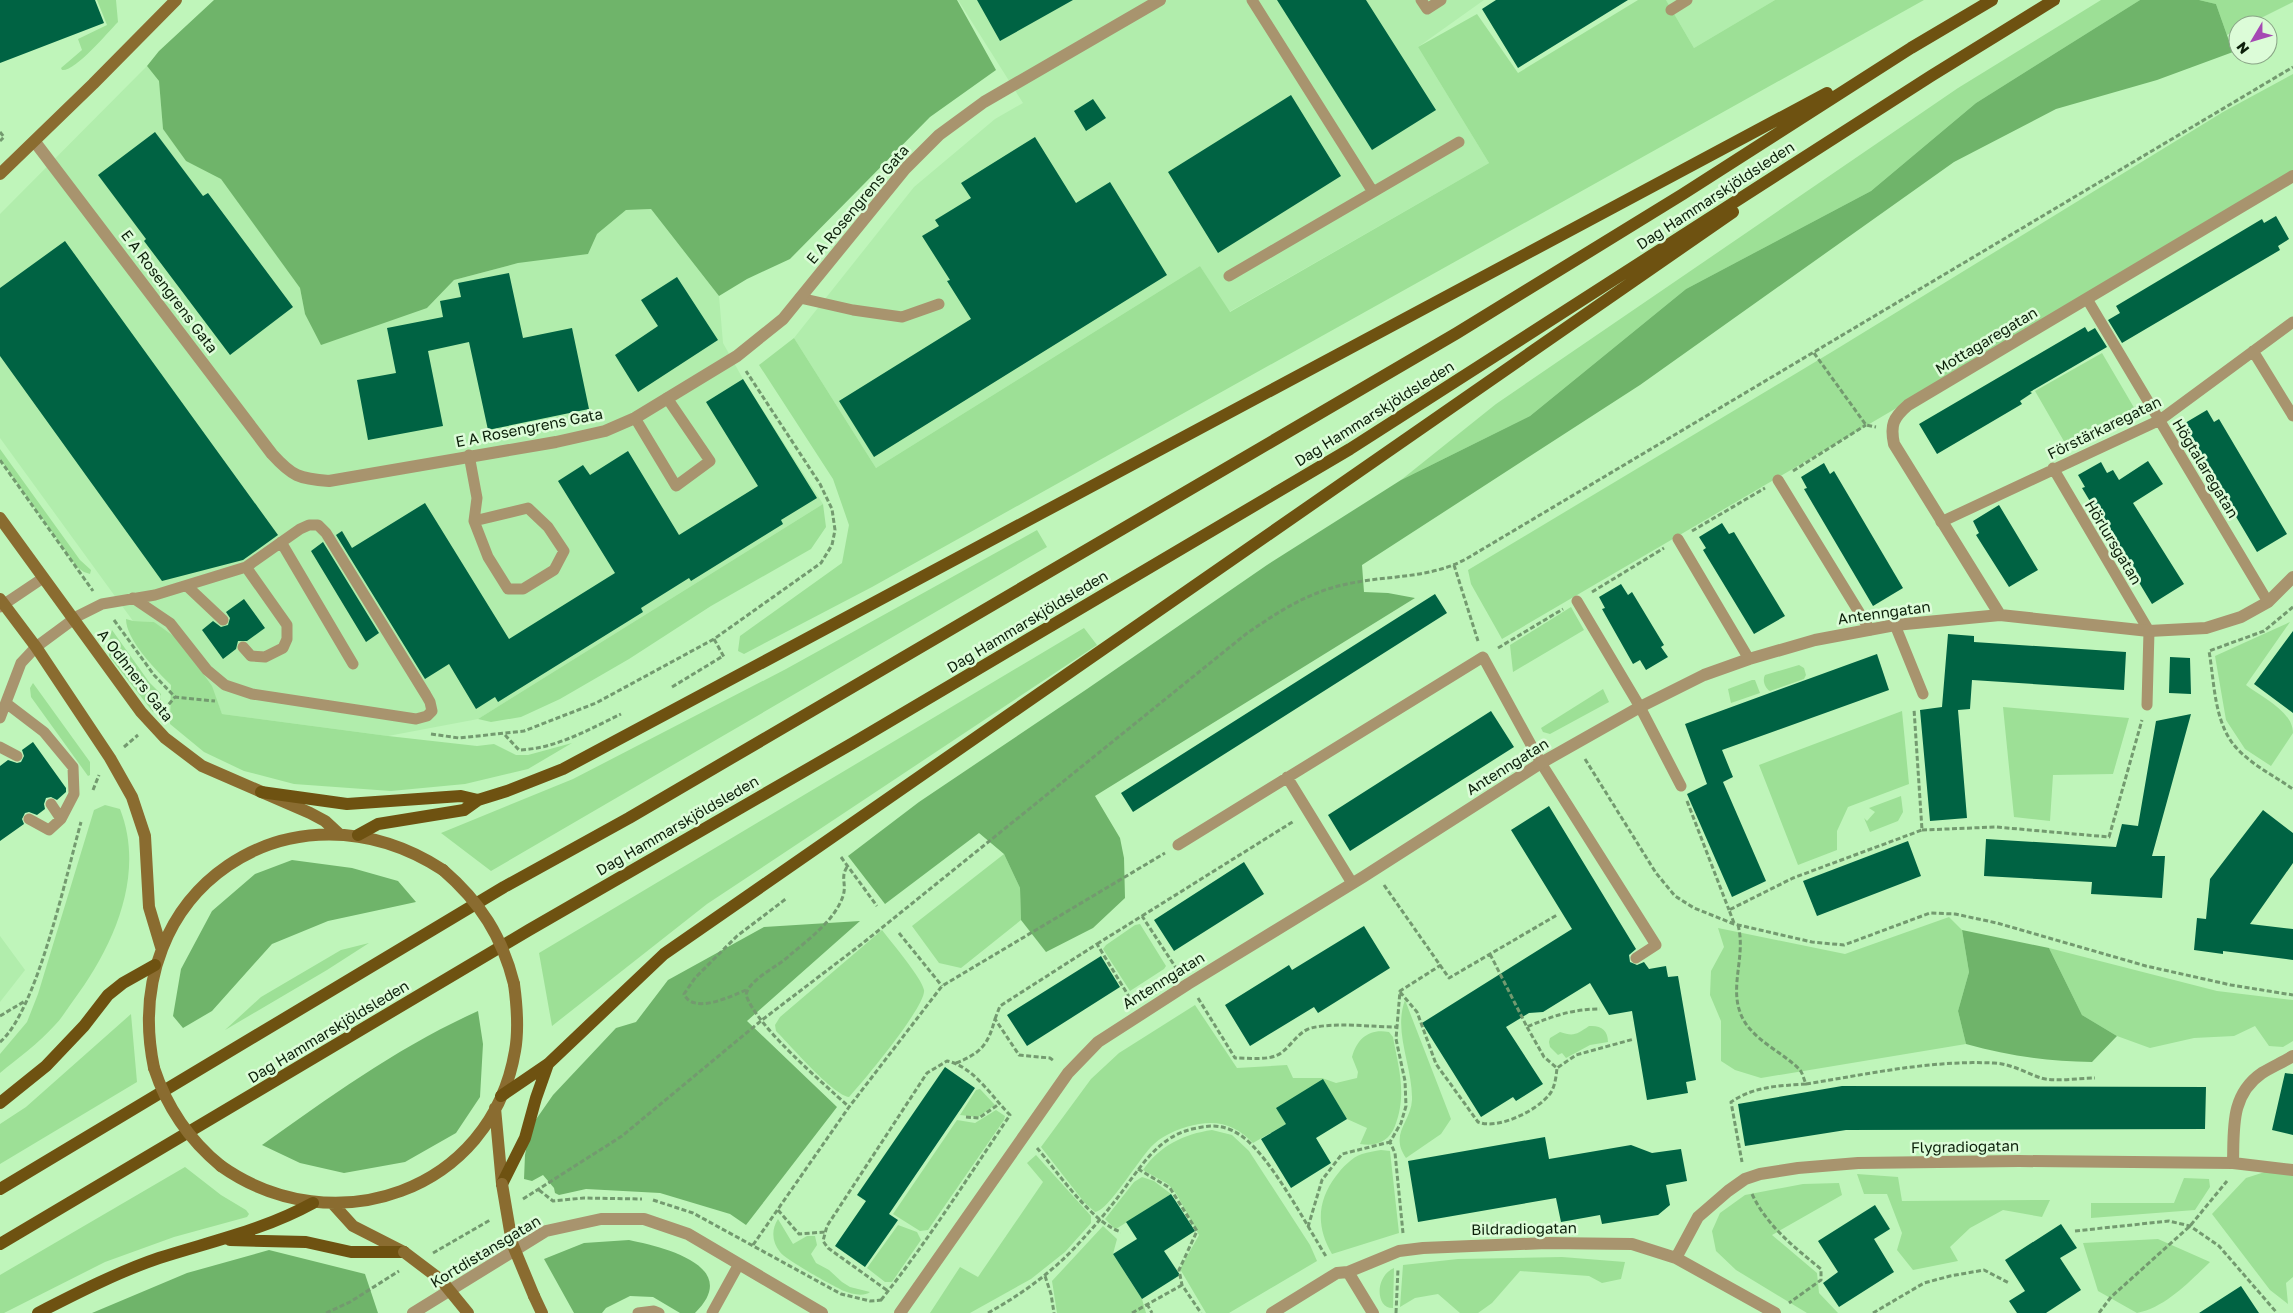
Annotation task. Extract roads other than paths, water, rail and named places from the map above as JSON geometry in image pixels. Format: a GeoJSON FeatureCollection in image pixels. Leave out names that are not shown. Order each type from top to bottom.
{"type":"FeatureCollection","features":[{"type":"Feature","properties":{"kind":"main road","name":"Dag Hammarskjöldsleden"},"geometry":{"type":"LineString","coordinates":[[0,1189],[496,892],[638,813],[1457,333],[1683,194],[1911,48],[1992,0]]}},
{"type":"Feature","properties":{"kind":"main road","name":"Dag Hammarskjöldsleden"},"geometry":{"type":"LineString","coordinates":[[0,1244],[529,930],[887,723],[1350,449],[1931,76],[2054,0]]}},
{"type":"Feature","properties":{"kind":"main road"},"geometry":{"type":"LineString","coordinates":[[358,835],[378,824],[464,810],[478,800],[563,769],[1911,48]]}},
{"type":"Feature","properties":{"kind":"main road"},"geometry":{"type":"LineString","coordinates":[[501,1096],[548,1064],[664,954],[680,942],[1931,76]]}},
{"type":"Feature","properties":{"kind":"main road"},"geometry":{"type":"LineString","coordinates":[[261,792],[347,804],[461,796],[478,800]]}},
{"type":"Feature","properties":{"kind":"main road"},"geometry":{"type":"LineString","coordinates":[[0,1103],[46,1066],[84,1026],[108,995],[123,983],[155,965]]}},
{"type":"Feature","properties":{"kind":"main road"},"geometry":{"type":"LineString","coordinates":[[502,1184],[525,1138],[548,1064]]}},
{"type":"Feature","properties":{"kind":"main road"},"geometry":{"type":"LineString","coordinates":[[38,1313],[79,1292],[158,1258],[223,1240],[284,1219],[313,1203]]}},
{"type":"Feature","properties":{"kind":"main road"},"geometry":{"type":"LineString","coordinates":[[223,1240],[306,1242],[351,1252],[404,1252]]}},
{"type":"Feature","properties":{"kind":"street","name":"E A Rosengrens Gata"},"geometry":{"type":"LineString","coordinates":[[35,142],[272,454],[289,472],[308,480],[329,482],[469,455],[556,442],[605,431],[635,418],[737,356],[783,319],[905,169],[939,135],[984,102],[1160,0]]}},
{"type":"Feature","properties":{"kind":"street"},"geometry":{"type":"LineString","coordinates":[[0,174],[35,142],[170,2]]}},
{"type":"Feature","properties":{"kind":"street","name":"Mottagaregatan"},"geometry":{"type":"LineString","coordinates":[[1941,522],[1894,444],[1891,430],[1896,416],[1908,405],[2292,180]]}},
{"type":"Feature","properties":{"kind":"street","name":"A Odhners Gata"},"geometry":{"type":"LineString","coordinates":[[0,518],[141,712],[165,738],[202,766],[325,821],[339,834]]}},
{"type":"Feature","properties":{"kind":"street"},"geometry":{"type":"LineString","coordinates":[[1941,522],[2000,615]]}},
{"type":"Feature","properties":{"kind":"street","name":"Antenngatan"},"geometry":{"type":"LineString","coordinates":[[900,1313],[1068,1073],[1098,1042],[1139,1014],[1541,764],[1640,707],[1704,675],[1749,659],[1815,640],[1895,625],[2000,615],[2149,631],[2206,628],[2241,617],[2268,602],[2293,577]]}},
{"type":"Feature","properties":{"kind":"street"},"geometry":{"type":"LineString","coordinates":[[1,604],[36,648],[122,776],[132,797],[144,836],[149,907],[161,947]]}},
{"type":"Feature","properties":{"kind":"street"},"geometry":{"type":"LineString","coordinates":[[339,834],[358,835],[402,848],[443,870],[476,902],[489,920],[500,940],[514,984],[518,1006],[515,1052],[501,1096],[495,1108],[466,1148],[428,1178],[406,1189],[382,1198],[358,1203],[333,1204],[313,1203],[280,1197],[249,1184],[205,1154],[179,1123],[160,1087],[150,1047],[148,1006],[155,965],[161,947],[189,902],[210,880],[235,861],[263,847],[293,838],[339,834]]}},
{"type":"Feature","properties":{"kind":"street"},"geometry":{"type":"LineString","coordinates":[[2233,1163],[2235,1112],[2241,1095],[2262,1073],[2293,1056]]}},
{"type":"Feature","properties":{"kind":"street"},"geometry":{"type":"LineString","coordinates":[[495,1108],[502,1184],[512,1243],[542,1313]]}},
{"type":"Feature","properties":{"kind":"street","name":"Flygradiogatan"},"geometry":{"type":"LineString","coordinates":[[1676,1258],[1698,1217],[1745,1179],[1760,1174],[1798,1168],[1858,1163],[2019,1161],[2233,1163],[2293,1170]]}},
{"type":"Feature","properties":{"kind":"street"},"geometry":{"type":"LineString","coordinates":[[333,1204],[353,1226],[404,1252],[441,1280],[468,1313]]}},
{"type":"Feature","properties":{"kind":"street","name":"Kortdistansgatan"},"geometry":{"type":"LineString","coordinates":[[414,1313],[546,1231],[601,1219],[644,1219],[688,1234],[822,1313]]}},
{"type":"Feature","properties":{"kind":"street","name":"Bildradiogatan"},"geometry":{"type":"LineString","coordinates":[[1272,1313],[1343,1273],[1399,1251],[1423,1248],[1547,1243],[1632,1244],[1676,1258],[1775,1313]]}},
{"type":"Feature","properties":{"kind":"street"},"geometry":{"type":"LineString","coordinates":[[1343,1273],[1373,1313]]}},
{"type":"Feature","properties":{"kind":"lane"},"geometry":{"type":"LineString","coordinates":[[1252,0],[1373,192]]}},
{"type":"Feature","properties":{"kind":"lane"},"geometry":{"type":"LineString","coordinates":[[1421,0],[1426,9],[1441,0]]}},
{"type":"Feature","properties":{"kind":"lane"},"geometry":{"type":"LineString","coordinates":[[1671,10],[1687,0]]}},
{"type":"Feature","properties":{"kind":"lane"},"geometry":{"type":"LineString","coordinates":[[1229,276],[1459,142]]}},
{"type":"Feature","properties":{"kind":"lane"},"geometry":{"type":"LineString","coordinates":[[800,298],[853,310],[902,317],[939,304]]}},
{"type":"Feature","properties":{"kind":"lane","name":"Högtalaregatan"},"geometry":{"type":"LineString","coordinates":[[2087,299],[2268,602]]}},
{"type":"Feature","properties":{"kind":"lane","name":"Förstärkaregatan"},"geometry":{"type":"LineString","coordinates":[[1941,522],[2053,468],[2160,420],[2293,322]]}},
{"type":"Feature","properties":{"kind":"lane"},"geometry":{"type":"LineString","coordinates":[[2253,351],[2293,416]]}},
{"type":"Feature","properties":{"kind":"lane"},"geometry":{"type":"LineString","coordinates":[[635,418],[676,486],[710,461],[667,398]]}},
{"type":"Feature","properties":{"kind":"lane"},"geometry":{"type":"LineString","coordinates":[[469,455],[477,498],[474,521],[488,558],[508,589],[523,589],[554,570],[564,551],[548,527],[528,508],[474,521]]}},
{"type":"Feature","properties":{"kind":"lane","name":"Hörlursgatan"},"geometry":{"type":"LineString","coordinates":[[2053,468],[2149,631]]}},
{"type":"Feature","properties":{"kind":"lane"},"geometry":{"type":"LineString","coordinates":[[1778,480],[1870,630]]}},
{"type":"Feature","properties":{"kind":"lane"},"geometry":{"type":"LineString","coordinates":[[0,718],[18,667],[36,648],[73,620],[102,604],[188,587],[246,567],[281,542],[310,525],[318,525],[326,533],[430,702],[432,711],[427,716],[416,719],[252,694],[225,685],[207,670],[170,623],[133,598]]}},
{"type":"Feature","properties":{"kind":"lane"},"geometry":{"type":"LineString","coordinates":[[1678,539],[1749,659]]}},
{"type":"Feature","properties":{"kind":"lane"},"geometry":{"type":"LineString","coordinates":[[281,542],[353,664]]}},
{"type":"Feature","properties":{"kind":"lane"},"geometry":{"type":"LineString","coordinates":[[243,647],[251,656],[265,657],[283,648],[287,639],[287,625],[246,567]]}},
{"type":"Feature","properties":{"kind":"lane"},"geometry":{"type":"LineString","coordinates":[[1,604],[43,578]]}},
{"type":"Feature","properties":{"kind":"lane"},"geometry":{"type":"LineString","coordinates":[[188,587],[223,620]]}},
{"type":"Feature","properties":{"kind":"lane"},"geometry":{"type":"LineString","coordinates":[[1577,601],[1640,707],[1681,786]]}},
{"type":"Feature","properties":{"kind":"lane"},"geometry":{"type":"LineString","coordinates":[[1895,625],[1924,694]]}},
{"type":"Feature","properties":{"kind":"lane"},"geometry":{"type":"LineString","coordinates":[[2147,705],[2149,631]]}},
{"type":"Feature","properties":{"kind":"lane"},"geometry":{"type":"LineString","coordinates":[[1178,845],[1483,657],[1541,764],[1656,945],[1636,958]]}},
{"type":"Feature","properties":{"kind":"lane"},"geometry":{"type":"LineString","coordinates":[[6,703],[44,732],[73,767],[74,794],[61,819],[48,830],[29,819]]}},
{"type":"Feature","properties":{"kind":"lane"},"geometry":{"type":"LineString","coordinates":[[0,747],[17,756]]}},
{"type":"Feature","properties":{"kind":"lane"},"geometry":{"type":"LineString","coordinates":[[1287,777],[1352,883]]}},
{"type":"Feature","properties":{"kind":"lane"},"geometry":{"type":"LineString","coordinates":[[51,804],[61,819]]}},
{"type":"Feature","properties":{"kind":"lane"},"geometry":{"type":"LineString","coordinates":[[712,1313],[739,1264]]}},
{"type":"Feature","properties":{"kind":"lane"},"geometry":{"type":"LineString","coordinates":[[638,1313],[654,1311],[659,1313]]}}]}
